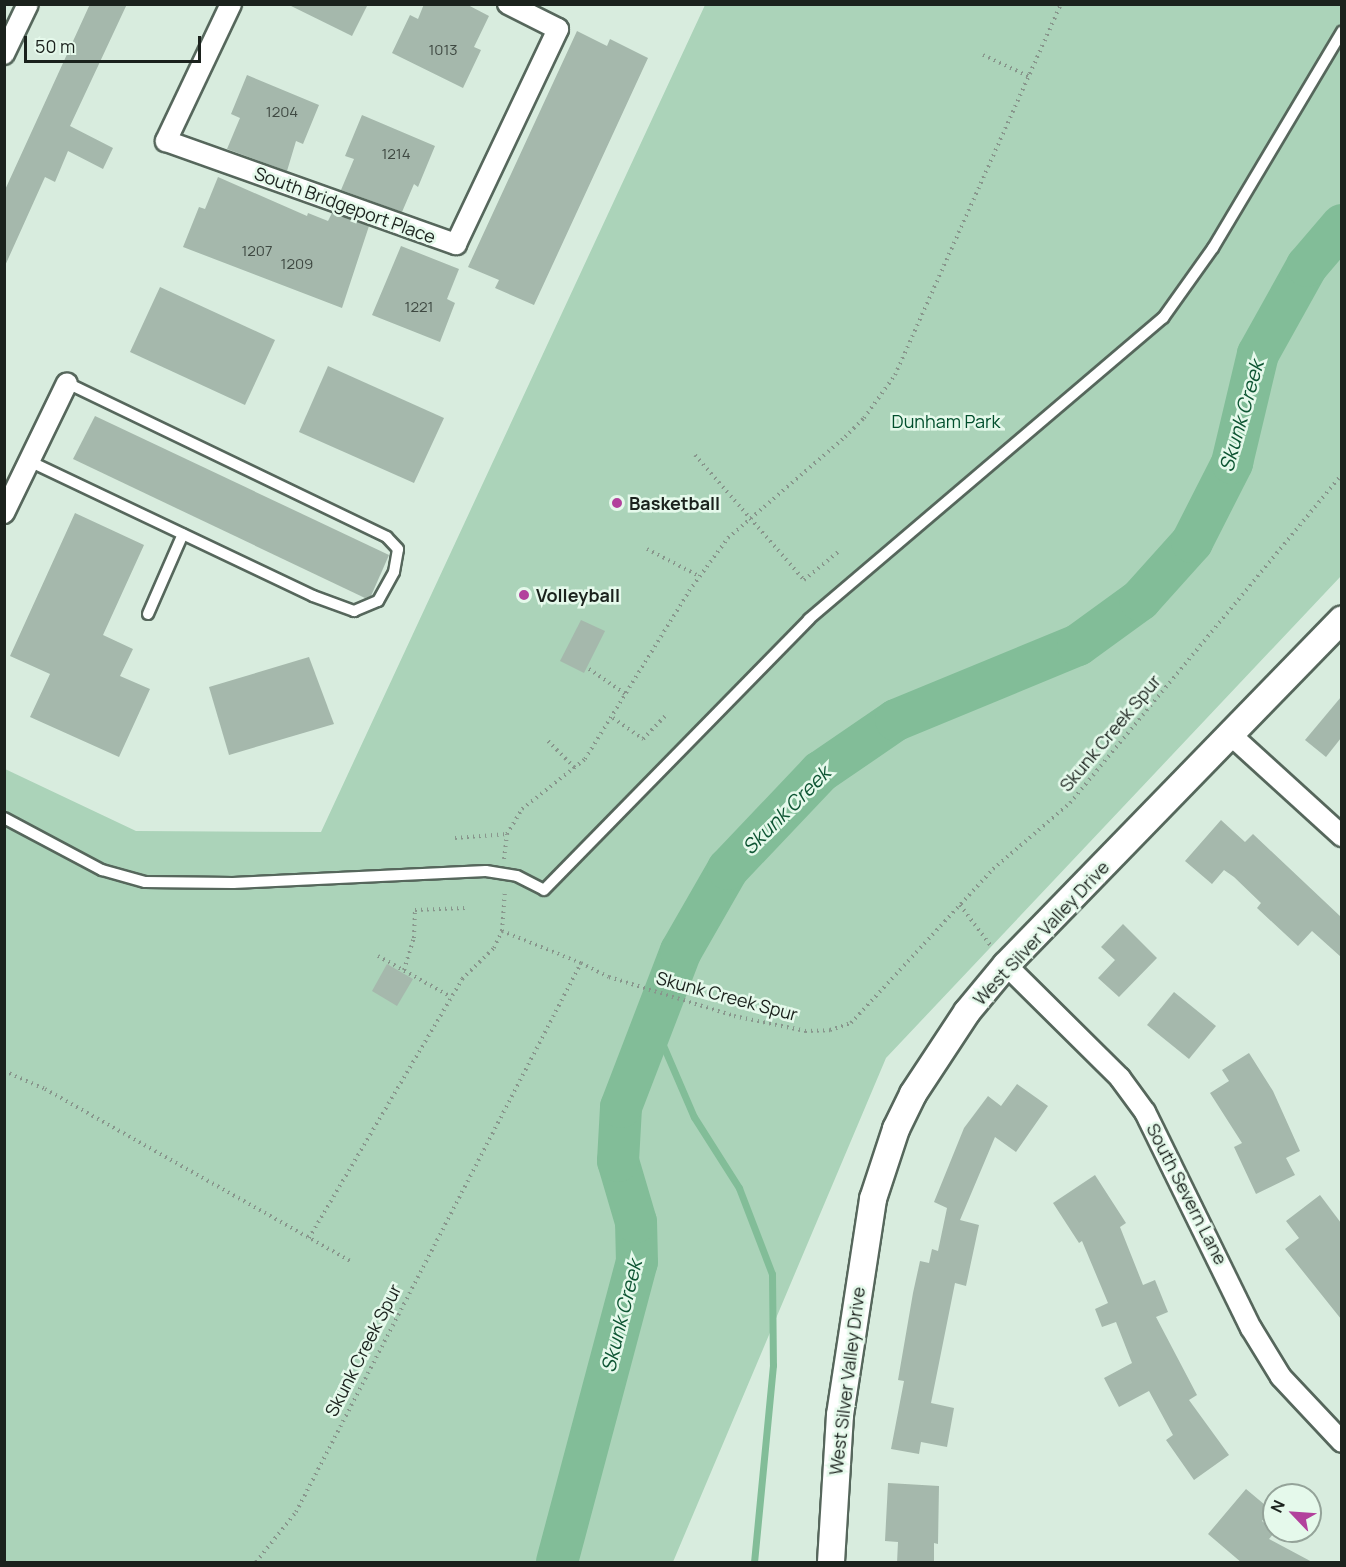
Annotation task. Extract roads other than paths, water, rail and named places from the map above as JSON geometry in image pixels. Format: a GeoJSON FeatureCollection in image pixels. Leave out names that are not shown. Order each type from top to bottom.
{"type":"FeatureCollection","features":[{"type":"Feature","properties":{"kind":"street"},"geometry":{"type":"LineString","coordinates":[[4,54],[28,4]]}},
{"type":"Feature","properties":{"kind":"street","name":"South Bridgeport Place"},"geometry":{"type":"LineString","coordinates":[[231,4],[166,141],[456,244],[558,29],[508,4]]}},
{"type":"Feature","properties":{"kind":"street"},"geometry":{"type":"LineString","coordinates":[[4,513],[68,383]]}},
{"type":"Feature","properties":{"kind":"street","name":"West Silver Valley Drive"},"geometry":{"type":"LineString","coordinates":[[831,1563],[846,1367],[882,1165],[904,1112],[940,1049],[1006,965],[1232,736],[1341,619]]}},
{"type":"Feature","properties":{"kind":"street"},"geometry":{"type":"LineString","coordinates":[[1232,736],[1341,836]]}},
{"type":"Feature","properties":{"kind":"street","name":"South Severn Lane"},"geometry":{"type":"LineString","coordinates":[[1006,965],[1120,1078],[1145,1112],[1251,1328],[1281,1377],[1341,1442]]}},
{"type":"Feature","properties":{"kind":"lane"},"geometry":{"type":"LineString","coordinates":[[4,818],[102,870],[146,882],[233,883],[486,871],[517,876],[544,890],[809,619],[1163,318],[1213,248],[1341,32]]}},
{"type":"Feature","properties":{"kind":"lane"},"geometry":{"type":"LineString","coordinates":[[29,461],[313,596],[354,611],[378,601],[394,572],[398,549],[387,537],[68,383]]}},
{"type":"Feature","properties":{"kind":"lane"},"geometry":{"type":"LineString","coordinates":[[147,614],[183,534]]}},
{"type":"Feature","properties":{"kind":"waterway","name":"Skunk Creek"},"geometry":{"type":"LineString","coordinates":[[557,1562],[637,1262],[636,1222],[618,1161],[621,1107],[681,951],[728,869],[820,772],[896,720],[1078,645],[1140,600],[1192,542],[1232,463],[1258,354],[1307,266],[1342,225]]}},
{"type":"Feature","properties":{"kind":"waterway"},"geometry":{"type":"LineString","coordinates":[[653,1022],[694,1117],[739,1188],[772,1274],[773,1365],[754,1562]]}},
{"type":"Feature","properties":{"kind":"place","name":"Basketball"},"geometry":{"type":"Point","coordinates":[617,503]}},
{"type":"Feature","properties":{"kind":"place","name":"Volleyball"},"geometry":{"type":"Point","coordinates":[524,595]}},
{"type":"Feature","properties":{"kind":"park label","name":"Dunham Park"},"geometry":{"type":"Point","coordinates":[946,421]}}]}
